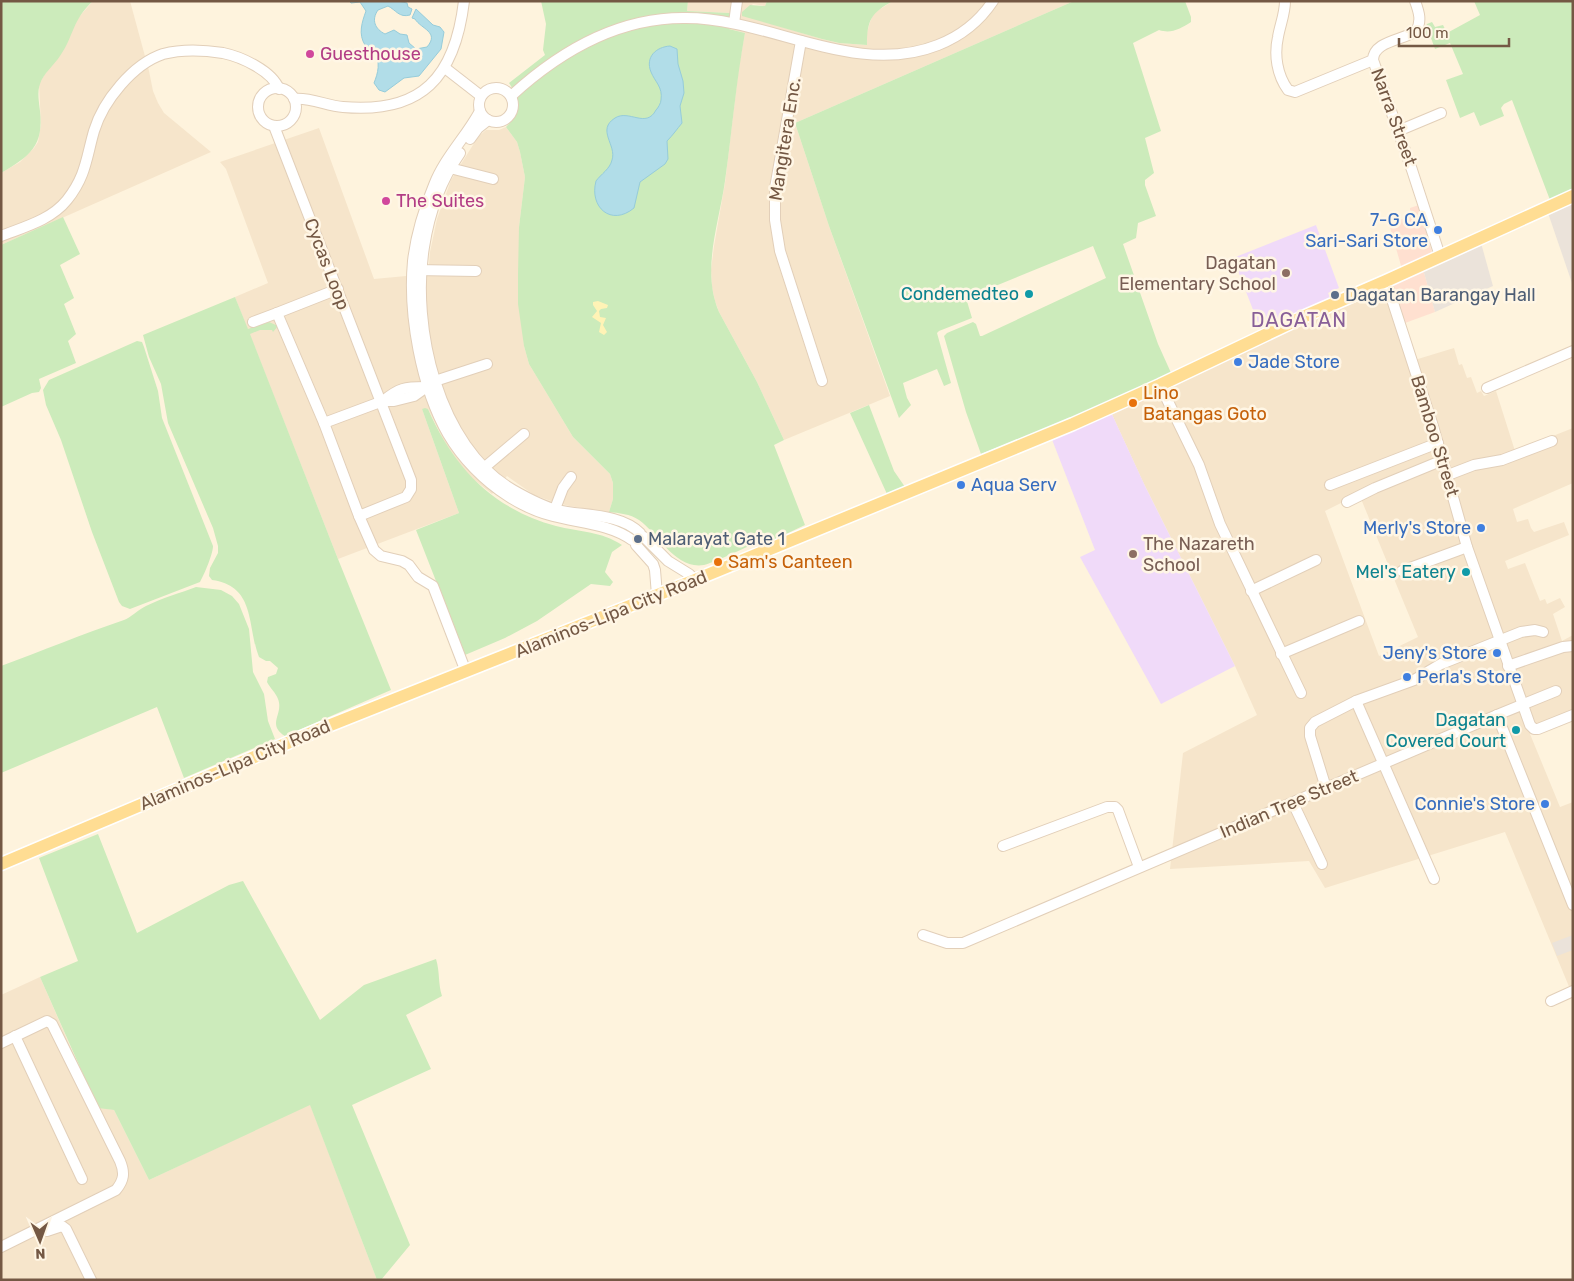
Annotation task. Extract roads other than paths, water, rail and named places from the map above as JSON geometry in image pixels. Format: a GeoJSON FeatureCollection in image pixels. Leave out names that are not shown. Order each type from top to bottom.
{"type":"FeatureCollection","features":[{"type":"Feature","properties":{"kind":"main road","name":"Alaminos-Lipa City Road"},"geometry":{"type":"LineString","coordinates":[[1,864],[323,728],[695,580],[1073,424],[1304,317],[1573,196]]}},
{"type":"Feature","properties":{"kind":"street"},"geometry":{"type":"LineString","coordinates":[[294,99],[341,107],[372,108],[389,106],[420,93],[437,78],[455,47],[464,1]]}},
{"type":"Feature","properties":{"kind":"street"},"geometry":{"type":"LineString","coordinates":[[734,23],[737,1]]}},
{"type":"Feature","properties":{"kind":"street"},"geometry":{"type":"LineString","coordinates":[[511,96],[544,67],[563,54],[601,35],[630,25],[664,19],[686,18],[734,23],[835,49],[867,54],[910,53],[927,50],[959,35],[981,17],[993,1]]}},
{"type":"Feature","properties":{"kind":"street"},"geometry":{"type":"LineString","coordinates":[[1285,1],[1276,54],[1280,76],[1288,90],[1296,92],[1373,60]]}},
{"type":"Feature","properties":{"kind":"street","name":"Narra Street"},"geometry":{"type":"LineString","coordinates":[[1415,1],[1420,26],[1416,31],[1381,46],[1374,52],[1373,60],[1440,256]]}},
{"type":"Feature","properties":{"kind":"street","name":"Mangitera Enc."},"geometry":{"type":"LineString","coordinates":[[801,41],[776,184],[775,220],[780,251],[822,381]]}},
{"type":"Feature","properties":{"kind":"street"},"geometry":{"type":"LineString","coordinates":[[1,236],[45,218],[61,206],[82,177],[88,160],[94,131],[109,99],[130,76],[157,57],[169,53],[188,51],[217,52],[234,56],[253,64],[269,75],[279,89],[290,94],[296,104],[294,116],[286,124],[274,126]]}},
{"type":"Feature","properties":{"kind":"street"},"geometry":{"type":"LineString","coordinates":[[444,68],[481,96]]}},
{"type":"Feature","properties":{"kind":"street"},"geometry":{"type":"LineString","coordinates":[[502,88],[511,96],[514,106],[509,116],[499,122],[488,120],[480,111],[479,101],[485,92],[502,88]]}},
{"type":"Feature","properties":{"kind":"street","name":"Cycas Loop"},"geometry":{"type":"LineString","coordinates":[[279,89],[274,89],[264,94],[258,104],[258,109],[262,119],[274,126],[382,401],[410,480],[411,489],[406,497],[359,516]]}},
{"type":"Feature","properties":{"kind":"street"},"geometry":{"type":"LineString","coordinates":[[480,111],[446,167],[430,218],[417,270],[429,385],[443,405],[462,441],[481,470],[510,489],[554,513],[623,535],[637,546],[653,564],[657,595]]}},
{"type":"Feature","properties":{"kind":"street"},"geometry":{"type":"LineString","coordinates":[[1398,131],[1442,113]]}},
{"type":"Feature","properties":{"kind":"street"},"geometry":{"type":"LineString","coordinates":[[446,167],[478,128],[488,120]]}},
{"type":"Feature","properties":{"kind":"street"},"geometry":{"type":"LineString","coordinates":[[446,167],[493,179]]}},
{"type":"Feature","properties":{"kind":"street"},"geometry":{"type":"LineString","coordinates":[[417,270],[476,271]]}},
{"type":"Feature","properties":{"kind":"street","name":"Bamboo Street"},"geometry":{"type":"LineString","coordinates":[[1386,281],[1448,475],[1467,547],[1530,726],[1534,729],[1573,715]]}},
{"type":"Feature","properties":{"kind":"street"},"geometry":{"type":"LineString","coordinates":[[253,322],[338,289]]}},
{"type":"Feature","properties":{"kind":"street"},"geometry":{"type":"LineString","coordinates":[[277,313],[324,423],[359,516],[374,550],[382,556],[409,564],[418,578],[432,586],[466,672]]}},
{"type":"Feature","properties":{"kind":"street"},"geometry":{"type":"LineString","coordinates":[[1487,388],[1573,351]]}},
{"type":"Feature","properties":{"kind":"street"},"geometry":{"type":"LineString","coordinates":[[324,423],[382,401],[391,393],[412,387],[429,385],[487,364]]}},
{"type":"Feature","properties":{"kind":"street"},"geometry":{"type":"LineString","coordinates":[[1160,385],[1199,465],[1220,524],[1301,693]]}},
{"type":"Feature","properties":{"kind":"street"},"geometry":{"type":"LineString","coordinates":[[481,470],[524,434]]}},
{"type":"Feature","properties":{"kind":"street"},"geometry":{"type":"LineString","coordinates":[[1448,475],[1474,465],[1502,460],[1552,441]]}},
{"type":"Feature","properties":{"kind":"street"},"geometry":{"type":"LineString","coordinates":[[1330,485],[1438,444]]}},
{"type":"Feature","properties":{"kind":"street"},"geometry":{"type":"LineString","coordinates":[[1346,502],[1443,460]]}},
{"type":"Feature","properties":{"kind":"street"},"geometry":{"type":"LineString","coordinates":[[554,513],[563,488],[571,477]]}},
{"type":"Feature","properties":{"kind":"street"},"geometry":{"type":"LineString","coordinates":[[554,513],[615,520],[631,526],[668,561],[695,580]]}},
{"type":"Feature","properties":{"kind":"street"},"geometry":{"type":"LineString","coordinates":[[637,546],[645,538]]}},
{"type":"Feature","properties":{"kind":"street"},"geometry":{"type":"LineString","coordinates":[[1402,571],[1467,547]]}},
{"type":"Feature","properties":{"kind":"street"},"geometry":{"type":"LineString","coordinates":[[1251,591],[1316,560]]}},
{"type":"Feature","properties":{"kind":"street"},"geometry":{"type":"LineString","coordinates":[[1281,654],[1359,621]]}},
{"type":"Feature","properties":{"kind":"street"},"geometry":{"type":"LineString","coordinates":[[1326,788],[1310,736],[1310,728],[1315,722],[1356,701],[1407,684],[1441,664],[1528,631],[1543,632]]}},
{"type":"Feature","properties":{"kind":"street"},"geometry":{"type":"LineString","coordinates":[[1508,666],[1563,647],[1573,646]]}},
{"type":"Feature","properties":{"kind":"street","name":"Indian Tree Street"},"geometry":{"type":"LineString","coordinates":[[923,935],[947,943],[963,943],[1497,714],[1556,691]]}},
{"type":"Feature","properties":{"kind":"street"},"geometry":{"type":"LineString","coordinates":[[1356,701],[1434,879]]}},
{"type":"Feature","properties":{"kind":"street"},"geometry":{"type":"LineString","coordinates":[[1497,714],[1573,905]]}},
{"type":"Feature","properties":{"kind":"street"},"geometry":{"type":"LineString","coordinates":[[1293,803],[1322,864]]}},
{"type":"Feature","properties":{"kind":"street"},"geometry":{"type":"LineString","coordinates":[[1003,846],[1107,808],[1115,807],[1118,810],[1139,867]]}},
{"type":"Feature","properties":{"kind":"street"},"geometry":{"type":"LineString","coordinates":[[1551,1001],[1573,991]]}},
{"type":"Feature","properties":{"kind":"street"},"geometry":{"type":"LineString","coordinates":[[1,1043],[40,1023],[47,1021],[52,1024],[120,1161],[124,1175],[122,1183],[116,1190],[1,1247]]}},
{"type":"Feature","properties":{"kind":"street"},"geometry":{"type":"LineString","coordinates":[[15,1036],[82,1179]]}},
{"type":"Feature","properties":{"kind":"street"},"geometry":{"type":"LineString","coordinates":[[1,1254],[55,1227],[62,1226],[66,1229],[90,1279]]}},
{"type":"Feature","properties":{"kind":"water"},"geometry":{"type":"Polygon","coordinates":[[[349,1],[398,1],[407,3],[408,7],[412,9],[410,15],[406,16],[400,15],[388,6],[378,10],[375,24],[379,30],[385,34],[394,30],[400,34],[407,35],[409,43],[416,49],[427,47],[431,38],[430,34],[412,18],[416,9],[433,25],[440,27],[444,32],[441,49],[419,76],[404,78],[385,92],[379,90],[374,83],[378,71],[378,60],[374,53],[365,45],[361,32],[366,11],[360,2],[351,3],[349,1]]]}},
{"type":"Feature","properties":{"kind":"water"},"geometry":{"type":"Polygon","coordinates":[[[670,46],[677,49],[678,64],[683,81],[684,93],[680,106],[682,123],[667,141],[668,159],[665,164],[640,182],[634,208],[625,213],[610,215],[599,206],[595,190],[596,181],[612,160],[613,154],[607,128],[615,118],[620,116],[647,118],[658,108],[661,101],[660,88],[651,72],[649,62],[656,51],[670,46]]]}},
{"type":"Feature","properties":{"kind":"place","name":"Guesthouse"},"geometry":{"type":"Point","coordinates":[310,54]}},
{"type":"Feature","properties":{"kind":"place","name":"The Suites"},"geometry":{"type":"Point","coordinates":[386,201]}},
{"type":"Feature","properties":{"kind":"place","name":"7-G CA Sari-Sari Store"},"geometry":{"type":"Point","coordinates":[1438,230]}},
{"type":"Feature","properties":{"kind":"place","name":"Dagatan Elementary School"},"geometry":{"type":"Point","coordinates":[1286,273]}},
{"type":"Feature","properties":{"kind":"place","name":"Condemedteo"},"geometry":{"type":"Point","coordinates":[1029,294]}},
{"type":"Feature","properties":{"kind":"place","name":"Dagatan Barangay Hall"},"geometry":{"type":"Point","coordinates":[1335,295]}},
{"type":"Feature","properties":{"kind":"place","name":"Jade Store"},"geometry":{"type":"Point","coordinates":[1238,362]}},
{"type":"Feature","properties":{"kind":"place","name":"Lino Batangas Goto"},"geometry":{"type":"Point","coordinates":[1133,403]}},
{"type":"Feature","properties":{"kind":"place","name":"Aqua Serv"},"geometry":{"type":"Point","coordinates":[961,485]}},
{"type":"Feature","properties":{"kind":"place","name":"Merly's Store"},"geometry":{"type":"Point","coordinates":[1481,528]}},
{"type":"Feature","properties":{"kind":"place","name":"Malarayat Gate 1"},"geometry":{"type":"Point","coordinates":[638,539]}},
{"type":"Feature","properties":{"kind":"place","name":"The Nazareth School"},"geometry":{"type":"Point","coordinates":[1133,554]}},
{"type":"Feature","properties":{"kind":"place","name":"Sam's Canteen"},"geometry":{"type":"Point","coordinates":[718,562]}},
{"type":"Feature","properties":{"kind":"place","name":"Mel's Eatery"},"geometry":{"type":"Point","coordinates":[1466,572]}},
{"type":"Feature","properties":{"kind":"place","name":"Jeny's Store"},"geometry":{"type":"Point","coordinates":[1497,653]}},
{"type":"Feature","properties":{"kind":"place","name":"Perla's Store"},"geometry":{"type":"Point","coordinates":[1407,677]}},
{"type":"Feature","properties":{"kind":"place","name":"Dagatan Covered Court"},"geometry":{"type":"Point","coordinates":[1516,730]}},
{"type":"Feature","properties":{"kind":"place","name":"Connie's Store"},"geometry":{"type":"Point","coordinates":[1545,804]}},
{"type":"Feature","properties":{"kind":"district","name":"DAGATAN"},"geometry":{"type":"Point","coordinates":[1299,320]}}]}
